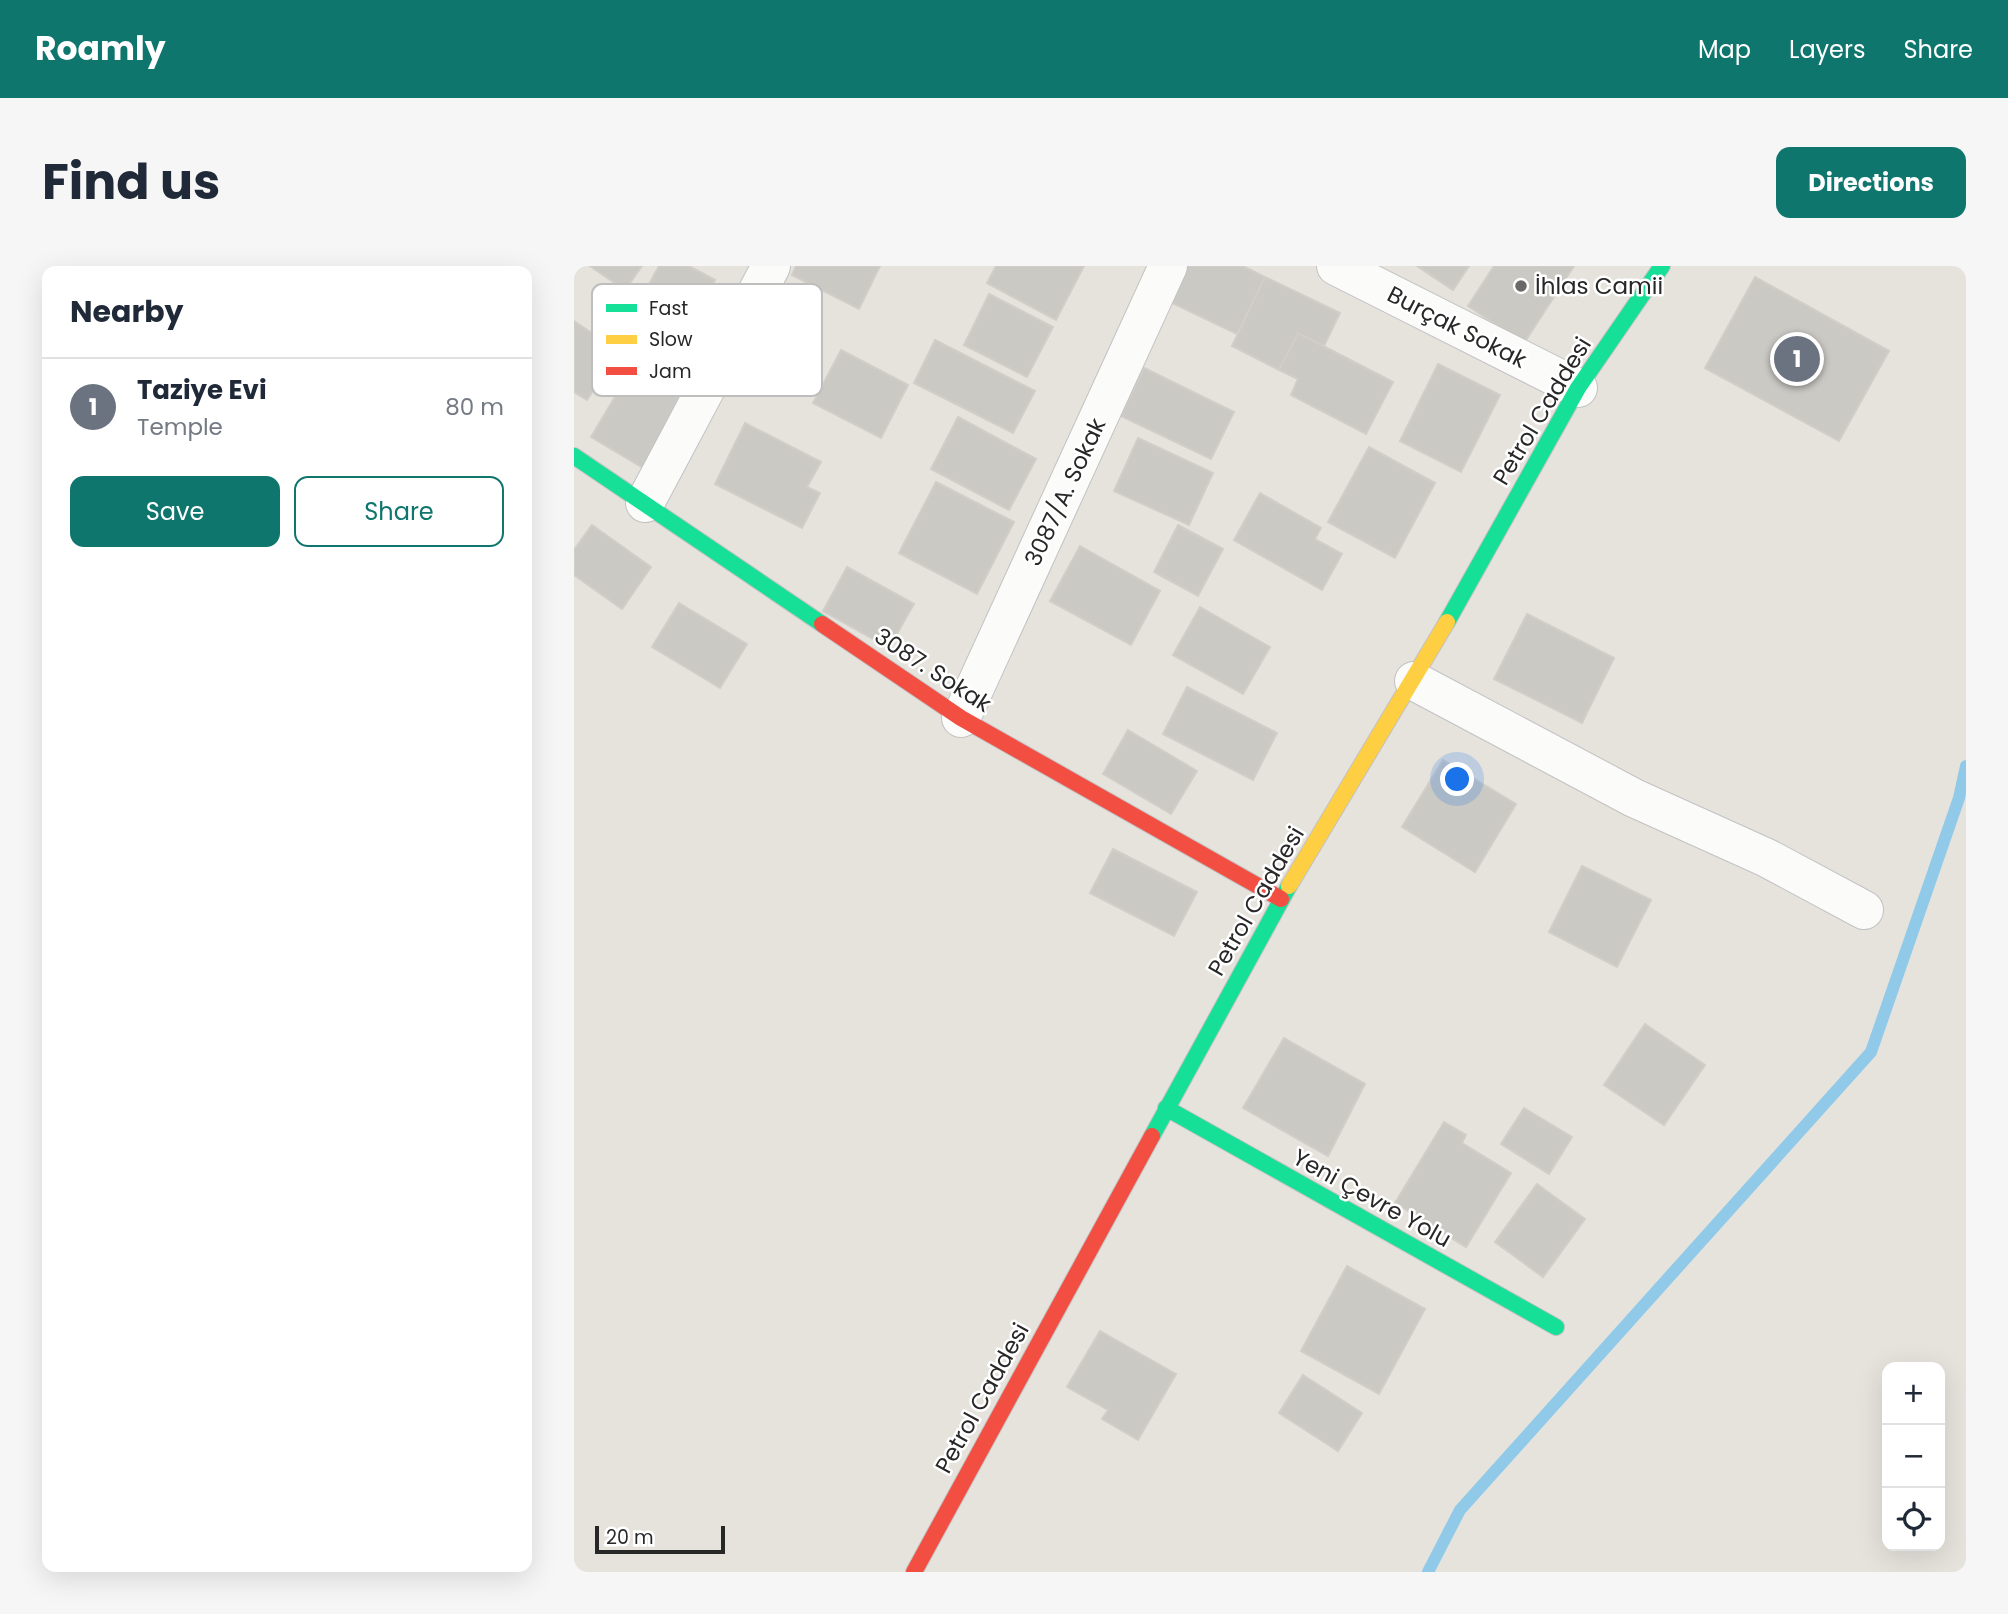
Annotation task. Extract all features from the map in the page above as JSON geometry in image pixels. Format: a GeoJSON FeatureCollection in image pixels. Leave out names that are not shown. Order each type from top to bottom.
{"type":"FeatureCollection","features":[{"type":"Feature","properties":{"kind":"street"},"geometry":{"type":"LineString","coordinates":[[761,284],[771,266]]}},
{"type":"Feature","properties":{"kind":"street","name":"3087/A. Sokak"},"geometry":{"type":"LineString","coordinates":[[961,718],[1168,266]]}},
{"type":"Feature","properties":{"kind":"street","name":"Burçak Sokak"},"geometry":{"type":"LineString","coordinates":[[1336,266],[1578,388]]}},
{"type":"Feature","properties":{"kind":"street","name":"Petrol Caddesi"},"geometry":{"type":"LineString","coordinates":[[914,1572],[1281,899],[1414,681],[1578,388],[1662,266]]}},
{"type":"Feature","properties":{"kind":"street"},"geometry":{"type":"LineString","coordinates":[[645,503],[702,396]]}},
{"type":"Feature","properties":{"kind":"street","name":"3087. Sokak"},"geometry":{"type":"LineString","coordinates":[[574,456],[961,718],[1281,899]]}},
{"type":"Feature","properties":{"kind":"street"},"geometry":{"type":"LineString","coordinates":[[1414,681],[1634,798],[1767,859],[1864,910]]}},
{"type":"Feature","properties":{"kind":"street","name":"Yeni Çevre Yolu"},"geometry":{"type":"LineString","coordinates":[[1166,1108],[1556,1327]]}},
{"type":"Feature","properties":{"kind":"building"},"geometry":{"type":"Polygon","coordinates":[[[590,266],[642,266],[629,284],[616,284],[590,266]]]}},
{"type":"Feature","properties":{"kind":"building"},"geometry":{"type":"Polygon","coordinates":[[[659,266],[689,266],[715,280],[713,284],[649,284],[659,266]]]}},
{"type":"Feature","properties":{"kind":"building"},"geometry":{"type":"Polygon","coordinates":[[[796,266],[880,266],[859,309],[822,290],[822,284],[810,284],[792,275],[796,266]]]}},
{"type":"Feature","properties":{"kind":"building"},"geometry":{"type":"Polygon","coordinates":[[[996,266],[1084,266],[1056,320],[987,283],[996,266]]]}},
{"type":"Feature","properties":{"kind":"building"},"geometry":{"type":"Polygon","coordinates":[[[1184,266],[1243,266],[1265,277],[1237,334],[1168,301],[1184,266]]]}},
{"type":"Feature","properties":{"kind":"building"},"geometry":{"type":"Polygon","coordinates":[[[1417,266],[1469,266],[1453,290],[1417,266]]]}},
{"type":"Feature","properties":{"kind":"building","name":"İhlas Camii"},"geometry":{"type":"Polygon","coordinates":[[[1494,266],[1574,266],[1524,343],[1468,306],[1494,266]]]}},
{"type":"Feature","properties":{"kind":"building"},"geometry":{"type":"Polygon","coordinates":[[[1265,277],[1340,313],[1324,346],[1298,333],[1279,370],[1232,346],[1265,277]]]}},
{"type":"Feature","properties":{"kind":"building"},"geometry":{"type":"Polygon","coordinates":[[[1755,277],[1889,351],[1839,441],[1705,368],[1755,277]]]}},
{"type":"Feature","properties":{"kind":"building"},"geometry":{"type":"Polygon","coordinates":[[[989,294],[1053,327],[1027,377],[964,345],[989,294]]]}},
{"type":"Feature","properties":{"kind":"building"},"geometry":{"type":"Polygon","coordinates":[[[574,321],[592,333],[592,392],[587,400],[574,392],[574,321]]]}},
{"type":"Feature","properties":{"kind":"building"},"geometry":{"type":"Polygon","coordinates":[[[1298,333],[1393,382],[1366,434],[1291,395],[1298,379],[1279,370],[1298,333]]]}},
{"type":"Feature","properties":{"kind":"building"},"geometry":{"type":"Polygon","coordinates":[[[935,340],[1035,391],[1013,433],[914,383],[935,340]]]}},
{"type":"Feature","properties":{"kind":"building"},"geometry":{"type":"Polygon","coordinates":[[[841,350],[908,385],[881,438],[813,403],[817,396],[822,396],[822,386],[841,350]]]}},
{"type":"Feature","properties":{"kind":"building"},"geometry":{"type":"Polygon","coordinates":[[[1438,364],[1500,395],[1461,472],[1400,441],[1438,364]]]}},
{"type":"Feature","properties":{"kind":"building"},"geometry":{"type":"Polygon","coordinates":[[[1144,368],[1234,412],[1211,459],[1121,416],[1144,368]]]}},
{"type":"Feature","properties":{"kind":"building"},"geometry":{"type":"Polygon","coordinates":[[[615,396],[675,396],[688,404],[648,471],[591,437],[615,396]]]}},
{"type":"Feature","properties":{"kind":"building"},"geometry":{"type":"Polygon","coordinates":[[[958,417],[1036,459],[1009,510],[931,469],[958,417]]]}},
{"type":"Feature","properties":{"kind":"building"},"geometry":{"type":"Polygon","coordinates":[[[745,423],[821,462],[807,487],[820,493],[802,528],[715,484],[745,423]]]}},
{"type":"Feature","properties":{"kind":"building"},"geometry":{"type":"Polygon","coordinates":[[[1138,438],[1213,473],[1189,525],[1114,491],[1138,438]]]}},
{"type":"Feature","properties":{"kind":"building"},"geometry":{"type":"Polygon","coordinates":[[[1369,447],[1435,483],[1395,558],[1328,522],[1369,447]]]}},
{"type":"Feature","properties":{"kind":"building"},"geometry":{"type":"Polygon","coordinates":[[[936,482],[1014,522],[977,594],[899,553],[936,482]]]}},
{"type":"Feature","properties":{"kind":"building"},"geometry":{"type":"Polygon","coordinates":[[[1260,493],[1321,528],[1315,539],[1342,554],[1322,590],[1234,540],[1260,493]]]}},
{"type":"Feature","properties":{"kind":"building"},"geometry":{"type":"Polygon","coordinates":[[[592,525],[651,567],[622,609],[574,575],[574,550],[592,525]]]}},
{"type":"Feature","properties":{"kind":"building"},"geometry":{"type":"Polygon","coordinates":[[[1178,525],[1223,549],[1198,596],[1154,572],[1178,525]]]}},
{"type":"Feature","properties":{"kind":"building"},"geometry":{"type":"Polygon","coordinates":[[[1080,546],[1160,591],[1131,645],[1050,601],[1080,546]]]}},
{"type":"Feature","properties":{"kind":"building"},"geometry":{"type":"Polygon","coordinates":[[[847,567],[914,604],[889,648],[823,611],[847,567]]]}},
{"type":"Feature","properties":{"kind":"building"},"geometry":{"type":"Polygon","coordinates":[[[679,603],[747,644],[720,688],[652,647],[679,603]]]}},
{"type":"Feature","properties":{"kind":"building"},"geometry":{"type":"Polygon","coordinates":[[[1200,607],[1270,647],[1243,694],[1173,655],[1200,607]]]}},
{"type":"Feature","properties":{"kind":"building"},"geometry":{"type":"Polygon","coordinates":[[[1527,614],[1614,658],[1582,723],[1494,679],[1527,614]]]}},
{"type":"Feature","properties":{"kind":"building"},"geometry":{"type":"Polygon","coordinates":[[[1187,687],[1277,733],[1253,780],[1163,734],[1187,687]]]}},
{"type":"Feature","properties":{"kind":"building"},"geometry":{"type":"Polygon","coordinates":[[[1128,730],[1197,771],[1171,814],[1103,774],[1128,730]]]}},
{"type":"Feature","properties":{"kind":"building"},"geometry":{"type":"Polygon","coordinates":[[[1443,760],[1516,804],[1475,872],[1402,827],[1443,760]]]}},
{"type":"Feature","properties":{"kind":"building"},"geometry":{"type":"Polygon","coordinates":[[[1113,849],[1197,892],[1174,936],[1090,893],[1113,849]]]}},
{"type":"Feature","properties":{"kind":"building"},"geometry":{"type":"Polygon","coordinates":[[[1582,866],[1651,900],[1617,967],[1549,932],[1582,866]]]}},
{"type":"Feature","properties":{"kind":"building"},"geometry":{"type":"Polygon","coordinates":[[[1645,1024],[1705,1065],[1664,1125],[1604,1085],[1645,1024]]]}},
{"type":"Feature","properties":{"kind":"building"},"geometry":{"type":"Polygon","coordinates":[[[1284,1038],[1365,1084],[1328,1156],[1243,1108],[1284,1038]]]}},
{"type":"Feature","properties":{"kind":"building"},"geometry":{"type":"Polygon","coordinates":[[[1524,1108],[1572,1137],[1549,1174],[1501,1144],[1524,1108]]]}},
{"type":"Feature","properties":{"kind":"building"},"geometry":{"type":"Polygon","coordinates":[[[1444,1122],[1466,1135],[1462,1143],[1511,1173],[1466,1247],[1395,1203],[1444,1122]]]}},
{"type":"Feature","properties":{"kind":"building"},"geometry":{"type":"Polygon","coordinates":[[[1537,1184],[1585,1219],[1543,1277],[1495,1242],[1537,1184]]]}},
{"type":"Feature","properties":{"kind":"building"},"geometry":{"type":"Polygon","coordinates":[[[1347,1266],[1425,1309],[1379,1394],[1301,1351],[1347,1266]]]}},
{"type":"Feature","properties":{"kind":"building"},"geometry":{"type":"Polygon","coordinates":[[[1100,1331],[1176,1374],[1138,1440],[1102,1419],[1108,1410],[1067,1387],[1100,1331]]]}},
{"type":"Feature","properties":{"kind":"building"},"geometry":{"type":"Polygon","coordinates":[[[1303,1375],[1362,1413],[1338,1451],[1279,1413],[1303,1375]]]}},
{"type":"Feature","properties":{"kind":"waterway"},"geometry":{"type":"LineString","coordinates":[[1428,1572],[1460,1510],[1871,1052],[1959,798],[1966,766]]}},
{"type":"Feature","properties":{"kind":"traffic: fast"},"geometry":{"type":"LineString","coordinates":[[1447,622],[1578,388],[1662,266]]}},
{"type":"Feature","properties":{"kind":"traffic: fast"},"geometry":{"type":"LineString","coordinates":[[574,456],[822,624]]}},
{"type":"Feature","properties":{"kind":"traffic: fast"},"geometry":{"type":"LineString","coordinates":[[1152,1136],[1289,886]]}},
{"type":"Feature","properties":{"kind":"traffic: fast"},"geometry":{"type":"LineString","coordinates":[[1166,1108],[1556,1327]]}},
{"type":"Feature","properties":{"kind":"traffic: slow"},"geometry":{"type":"LineString","coordinates":[[1289,886],[1447,622]]}},
{"type":"Feature","properties":{"kind":"traffic: jam"},"geometry":{"type":"LineString","coordinates":[[822,624],[961,718],[1281,899]]}},
{"type":"Feature","properties":{"kind":"traffic: jam"},"geometry":{"type":"LineString","coordinates":[[914,1572],[1152,1136]]}},
{"type":"Feature","properties":{"kind":"place","name":"İhlas Camii"},"geometry":{"type":"Point","coordinates":[1521,286]}},
{"type":"Feature","properties":{"kind":"place","name":"Taziye Evi"},"geometry":{"type":"Point","coordinates":[1797,359]}}]}
